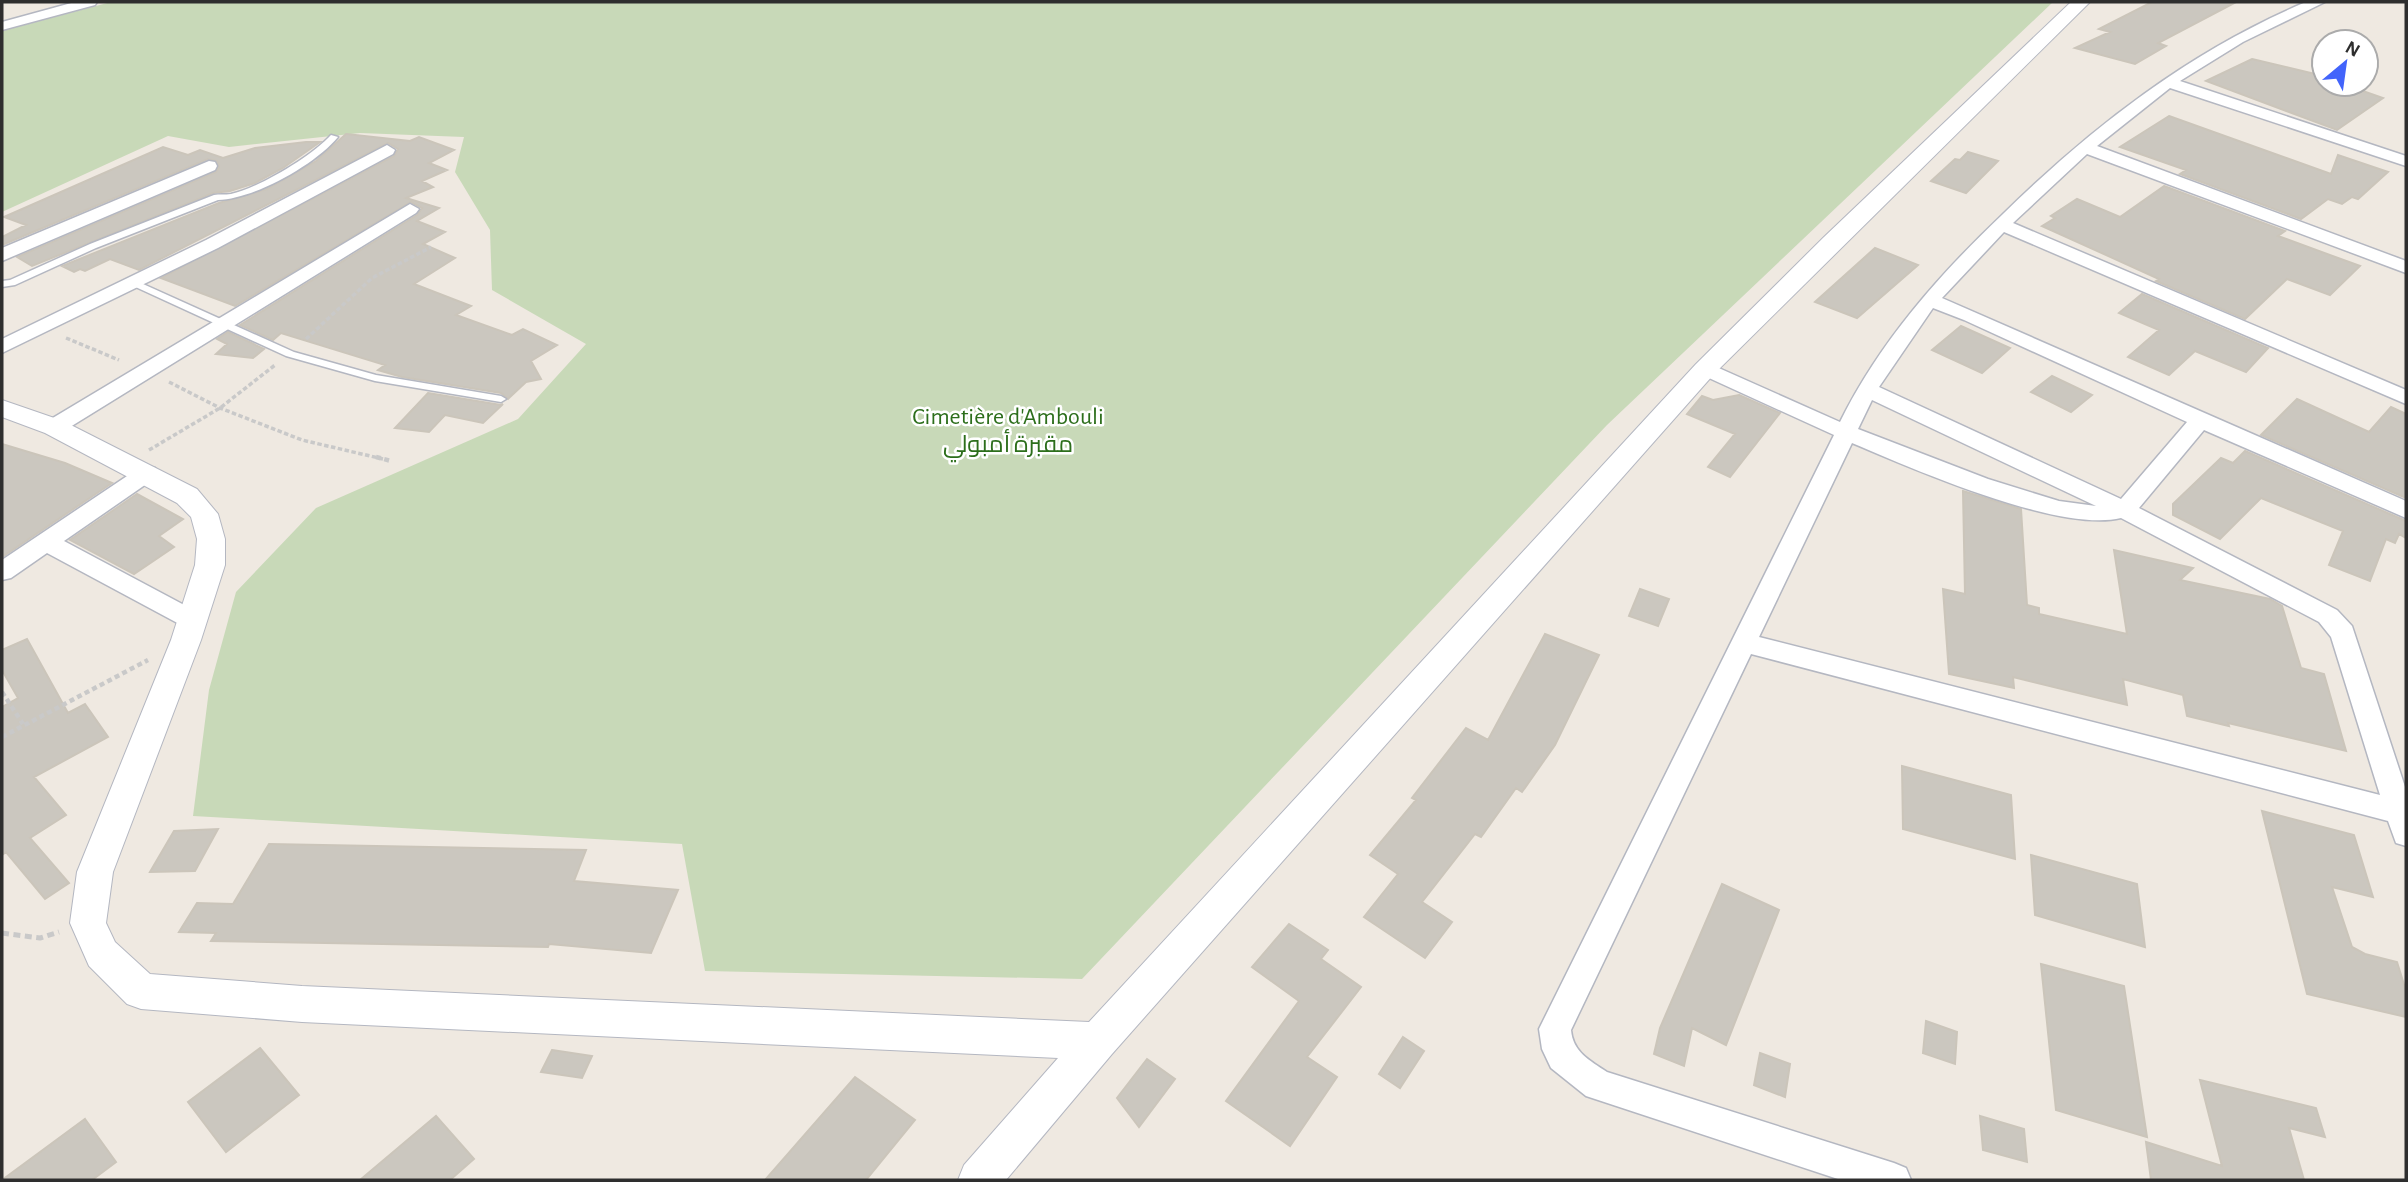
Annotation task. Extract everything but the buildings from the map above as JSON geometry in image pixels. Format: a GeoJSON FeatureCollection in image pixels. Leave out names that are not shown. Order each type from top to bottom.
{"type":"FeatureCollection","features":[{"type":"Feature","properties":{"kind":"street"},"geometry":{"type":"LineString","coordinates":[[2,26],[55,6],[90,2]]}},
{"type":"Feature","properties":{"kind":"street"},"geometry":{"type":"LineString","coordinates":[[979,1180],[1098,1041],[1705,369],[1832,242],[2081,2]]}},
{"type":"Feature","properties":{"kind":"street"},"geometry":{"type":"LineString","coordinates":[[1894,1180],[1598,1085],[1565,1062],[1555,1046],[1555,1029],[1867,388],[1929,300],[2000,224],[2085,147],[2168,82],[2227,44],[2318,2]]}},
{"type":"Feature","properties":{"kind":"street"},"geometry":{"type":"LineString","coordinates":[[2168,82],[2406,161]]}},
{"type":"Feature","properties":{"kind":"street"},"geometry":{"type":"LineString","coordinates":[[2085,147],[2406,267]]}},
{"type":"Feature","properties":{"kind":"street"},"geometry":{"type":"LineString","coordinates":[[2,347],[212,244],[387,150]]}},
{"type":"Feature","properties":{"kind":"street"},"geometry":{"type":"LineString","coordinates":[[2,255],[209,166]]}},
{"type":"Feature","properties":{"kind":"street"},"geometry":{"type":"LineString","coordinates":[[54,428],[410,209]]}},
{"type":"Feature","properties":{"kind":"street"},"geometry":{"type":"LineString","coordinates":[[2000,224],[2406,398]]}},
{"type":"Feature","properties":{"kind":"street"},"geometry":{"type":"LineString","coordinates":[[1929,300],[2406,510]]}},
{"type":"Feature","properties":{"kind":"street"},"geometry":{"type":"LineString","coordinates":[[1705,369],[1844,433],[1956,476],[2085,514],[2109,515],[2124,510],[2200,420]]}},
{"type":"Feature","properties":{"kind":"street"},"geometry":{"type":"LineString","coordinates":[[1867,388],[2124,510],[2328,616],[2343,633],[2402,823]]}},
{"type":"Feature","properties":{"kind":"street"},"geometry":{"type":"LineString","coordinates":[[2,408],[54,428],[147,473],[187,496],[204,514],[211,539],[210,565],[189,630],[95,873],[88,923],[102,954],[141,991],[302,1004],[1098,1041]]}},
{"type":"Feature","properties":{"kind":"street"},"geometry":{"type":"LineString","coordinates":[[2,572],[147,473]]}},
{"type":"Feature","properties":{"kind":"street"},"geometry":{"type":"LineString","coordinates":[[47,542],[189,630]]}},
{"type":"Feature","properties":{"kind":"street"},"geometry":{"type":"LineString","coordinates":[[1745,643],[2402,823]]}},
{"type":"Feature","properties":{"kind":"lane"},"geometry":{"type":"LineString","coordinates":[[2,284],[12,283],[93,246],[217,197],[238,195],[309,159],[329,145],[334,137]]}},
{"type":"Feature","properties":{"kind":"lane"},"geometry":{"type":"LineString","coordinates":[[132,282],[290,354],[375,378],[501,399]]}},
{"type":"Feature","properties":{"kind":"path"},"geometry":{"type":"LineString","coordinates":[[39,327],[147,370],[220,408],[302,440],[391,461]]}},
{"type":"Feature","properties":{"kind":"path"},"geometry":{"type":"LineString","coordinates":[[2,737],[189,630]]}},
{"type":"Feature","properties":{"kind":"path"},"geometry":{"type":"LineString","coordinates":[[2,692],[23,724]]}},
{"type":"Feature","properties":{"kind":"path"},"geometry":{"type":"LineString","coordinates":[[2,933],[40,938],[88,923]]}},
{"type":"Feature","properties":{"kind":"green space","name":"Cimetière d'Ambouli مقبرة أمبولي"},"geometry":{"type":"Polygon","coordinates":[[[111,2],[2053,2],[1607,425],[1082,979],[705,971],[682,844],[193,816],[209,690],[236,592],[316,508],[518,419],[586,344],[492,290],[490,230],[455,172],[464,137],[360,133],[229,147],[168,136],[2,212],[2,31],[111,2]]]}}]}
